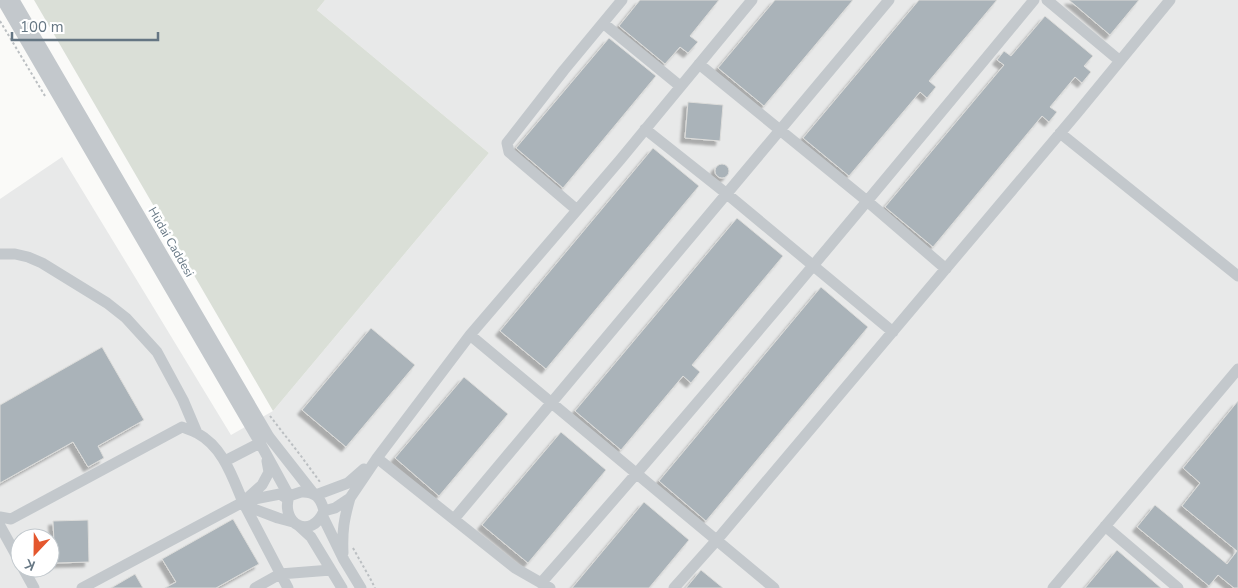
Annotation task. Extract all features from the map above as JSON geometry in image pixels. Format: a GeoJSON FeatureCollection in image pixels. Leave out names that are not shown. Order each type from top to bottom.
{"type":"FeatureCollection","features":[{"type":"Feature","properties":{"kind":"street","name":"Hüdai Caddesi"},"geometry":{"type":"LineString","coordinates":[[2,0],[260,443],[288,497]]}},
{"type":"Feature","properties":{"kind":"street","name":"Hüdai Caddesi"},"geometry":{"type":"LineString","coordinates":[[14,0],[269,437],[318,493]]}},
{"type":"Feature","properties":{"kind":"street"},"geometry":{"type":"LineString","coordinates":[[577,210],[509,152],[507,143],[622,0]]}},
{"type":"Feature","properties":{"kind":"street"},"geometry":{"type":"LineString","coordinates":[[344,560],[342,538],[344,519],[350,498],[377,458],[470,335],[752,0]]}},
{"type":"Feature","properties":{"kind":"street"},"geometry":{"type":"LineString","coordinates":[[454,519],[889,0]]}},
{"type":"Feature","properties":{"kind":"street"},"geometry":{"type":"LineString","coordinates":[[377,458],[515,568],[546,586],[637,474],[1034,0]]}},
{"type":"Feature","properties":{"kind":"street"},"geometry":{"type":"LineString","coordinates":[[1047,0],[1120,61]]}},
{"type":"Feature","properties":{"kind":"street"},"geometry":{"type":"LineString","coordinates":[[674,588],[716,541],[1170,0]]}},
{"type":"Feature","properties":{"kind":"street"},"geometry":{"type":"LineString","coordinates":[[603,23],[680,86]]}},
{"type":"Feature","properties":{"kind":"street"},"geometry":{"type":"LineString","coordinates":[[699,64],[946,268]]}},
{"type":"Feature","properties":{"kind":"street"},"geometry":{"type":"LineString","coordinates":[[645,129],[727,194],[892,332]]}},
{"type":"Feature","properties":{"kind":"street"},"geometry":{"type":"LineString","coordinates":[[1060,133],[1238,276]]}},
{"type":"Feature","properties":{"kind":"street"},"geometry":{"type":"LineString","coordinates":[[0,254],[28,257],[42,263],[107,303],[126,318],[157,352],[183,400],[196,433]]}},
{"type":"Feature","properties":{"kind":"street"},"geometry":{"type":"LineString","coordinates":[[470,335],[774,588]]}},
{"type":"Feature","properties":{"kind":"street"},"geometry":{"type":"LineString","coordinates":[[1053,588],[1238,369]]}},
{"type":"Feature","properties":{"kind":"street"},"geometry":{"type":"LineString","coordinates":[[0,517],[12,519],[182,427],[196,433],[213,445],[229,467],[245,504],[288,588]]}},
{"type":"Feature","properties":{"kind":"street"},"geometry":{"type":"LineString","coordinates":[[225,461],[260,443]]}},
{"type":"Feature","properties":{"kind":"street"},"geometry":{"type":"LineString","coordinates":[[245,504],[262,485],[268,472],[266,456]]}},
{"type":"Feature","properties":{"kind":"street"},"geometry":{"type":"LineString","coordinates":[[82,588],[245,504],[280,494],[288,497],[301,492],[318,493],[348,483],[377,458]]}},
{"type":"Feature","properties":{"kind":"street"},"geometry":{"type":"LineString","coordinates":[[318,493],[323,513],[344,560],[361,588]]}},
{"type":"Feature","properties":{"kind":"street"},"geometry":{"type":"LineString","coordinates":[[288,497],[286,509],[290,518],[310,537],[342,588]]}},
{"type":"Feature","properties":{"kind":"street"},"geometry":{"type":"LineString","coordinates":[[245,504],[302,527],[312,526],[320,520],[323,513],[350,498]]}},
{"type":"Feature","properties":{"kind":"street"},"geometry":{"type":"LineString","coordinates":[[0,526],[10,544]]}},
{"type":"Feature","properties":{"kind":"street"},"geometry":{"type":"LineString","coordinates":[[1105,526],[1178,588]]}},
{"type":"Feature","properties":{"kind":"street"},"geometry":{"type":"LineString","coordinates":[[255,588],[280,574],[331,570]]}},
{"type":"Feature","properties":{"kind":"path"},"geometry":{"type":"LineString","coordinates":[[0,21],[46,98]]}},
{"type":"Feature","properties":{"kind":"path"},"geometry":{"type":"LineString","coordinates":[[266,411],[301,456],[318,493]]}},
{"type":"Feature","properties":{"kind":"path"},"geometry":{"type":"LineString","coordinates":[[352,547],[374,588]]}},
{"type":"Feature","properties":{"kind":"shaded area"},"geometry":{"type":"Polygon","coordinates":[[[34,0],[325,0],[317,10],[489,153],[273,411],[34,0]]]}},
{"type":"Feature","properties":{"kind":"shaded area"},"geometry":{"type":"Polygon","coordinates":[[[325,0],[1238,0],[1238,588],[0,588],[0,199],[62,157],[231,435],[273,411],[489,153],[317,10],[325,0]]]}},
{"type":"Feature","properties":{"kind":"building"},"geometry":{"type":"Polygon","coordinates":[[[640,0],[719,0],[690,36],[698,42],[688,53],[680,47],[665,64],[619,26],[640,0]]]}},
{"type":"Feature","properties":{"kind":"building"},"geometry":{"type":"Polygon","coordinates":[[[775,0],[853,0],[764,106],[718,68],[775,0]]]}},
{"type":"Feature","properties":{"kind":"building"},"geometry":{"type":"Polygon","coordinates":[[[919,0],[997,0],[929,81],[936,87],[927,98],[920,92],[849,176],[803,138],[919,0]]]}},
{"type":"Feature","properties":{"kind":"building"},"geometry":{"type":"Polygon","coordinates":[[[1069,0],[1139,0],[1110,35],[1069,0]]]}},
{"type":"Feature","properties":{"kind":"building"},"geometry":{"type":"Polygon","coordinates":[[[1045,16],[1093,56],[1084,66],[1091,72],[1082,83],[1075,77],[1050,107],[1057,112],[1049,122],[1042,116],[933,247],[885,207],[1004,65],[997,60],[1004,51],[1011,56],[1045,16]]]}},
{"type":"Feature","properties":{"kind":"building"},"geometry":{"type":"Polygon","coordinates":[[[609,38],[656,76],[563,188],[516,148],[609,38]]]}},
{"type":"Feature","properties":{"kind":"building"},"geometry":{"type":"Polygon","coordinates":[[[688,102],[723,105],[720,141],[685,138],[688,102]]]}},
{"type":"Feature","properties":{"kind":"building"},"geometry":{"type":"Polygon","coordinates":[[[653,148],[699,186],[546,369],[500,331],[653,148]]]}},
{"type":"Feature","properties":{"kind":"building"},"geometry":{"type":"Polygon","coordinates":[[[719,164],[725,164],[729,171],[725,178],[719,178],[715,174],[715,168],[719,164]]]}},
{"type":"Feature","properties":{"kind":"building"},"geometry":{"type":"Polygon","coordinates":[[[737,218],[783,256],[692,365],[700,372],[691,383],[683,376],[621,450],[575,411],[737,218]]]}},
{"type":"Feature","properties":{"kind":"building"},"geometry":{"type":"Polygon","coordinates":[[[821,287],[868,327],[706,521],[659,481],[821,287]]]}},
{"type":"Feature","properties":{"kind":"building"},"geometry":{"type":"Polygon","coordinates":[[[371,328],[415,365],[346,447],[302,410],[371,328]]]}},
{"type":"Feature","properties":{"kind":"building"},"geometry":{"type":"Polygon","coordinates":[[[102,347],[144,420],[98,446],[104,458],[88,467],[73,442],[0,483],[0,405],[102,347]]]}},
{"type":"Feature","properties":{"kind":"building"},"geometry":{"type":"Polygon","coordinates":[[[464,377],[508,414],[439,496],[395,458],[464,377]]]}},
{"type":"Feature","properties":{"kind":"building"},"geometry":{"type":"Polygon","coordinates":[[[1238,401],[1238,588],[1234,588],[1218,575],[1209,586],[1137,527],[1155,505],[1227,564],[1237,551],[1182,506],[1200,483],[1183,468],[1238,401]]]}},
{"type":"Feature","properties":{"kind":"building"},"geometry":{"type":"Polygon","coordinates":[[[561,432],[606,470],[528,563],[482,525],[561,432]]]}},
{"type":"Feature","properties":{"kind":"building"},"geometry":{"type":"Polygon","coordinates":[[[644,502],[689,540],[649,588],[572,588],[644,502]]]}},
{"type":"Feature","properties":{"kind":"building"},"geometry":{"type":"Polygon","coordinates":[[[233,519],[259,564],[216,588],[165,588],[176,582],[162,559],[233,519]]]}},
{"type":"Feature","properties":{"kind":"building"},"geometry":{"type":"Polygon","coordinates":[[[88,520],[89,562],[60,563],[60,528],[53,528],[53,521],[88,520]]]}},
{"type":"Feature","properties":{"kind":"building"},"geometry":{"type":"Polygon","coordinates":[[[1117,550],[1161,588],[1085,588],[1117,550]]]}},
{"type":"Feature","properties":{"kind":"building"},"geometry":{"type":"Polygon","coordinates":[[[701,570],[723,588],[686,588],[701,570]]]}},
{"type":"Feature","properties":{"kind":"building"},"geometry":{"type":"Polygon","coordinates":[[[135,574],[143,588],[111,588],[135,574]]]}}]}
